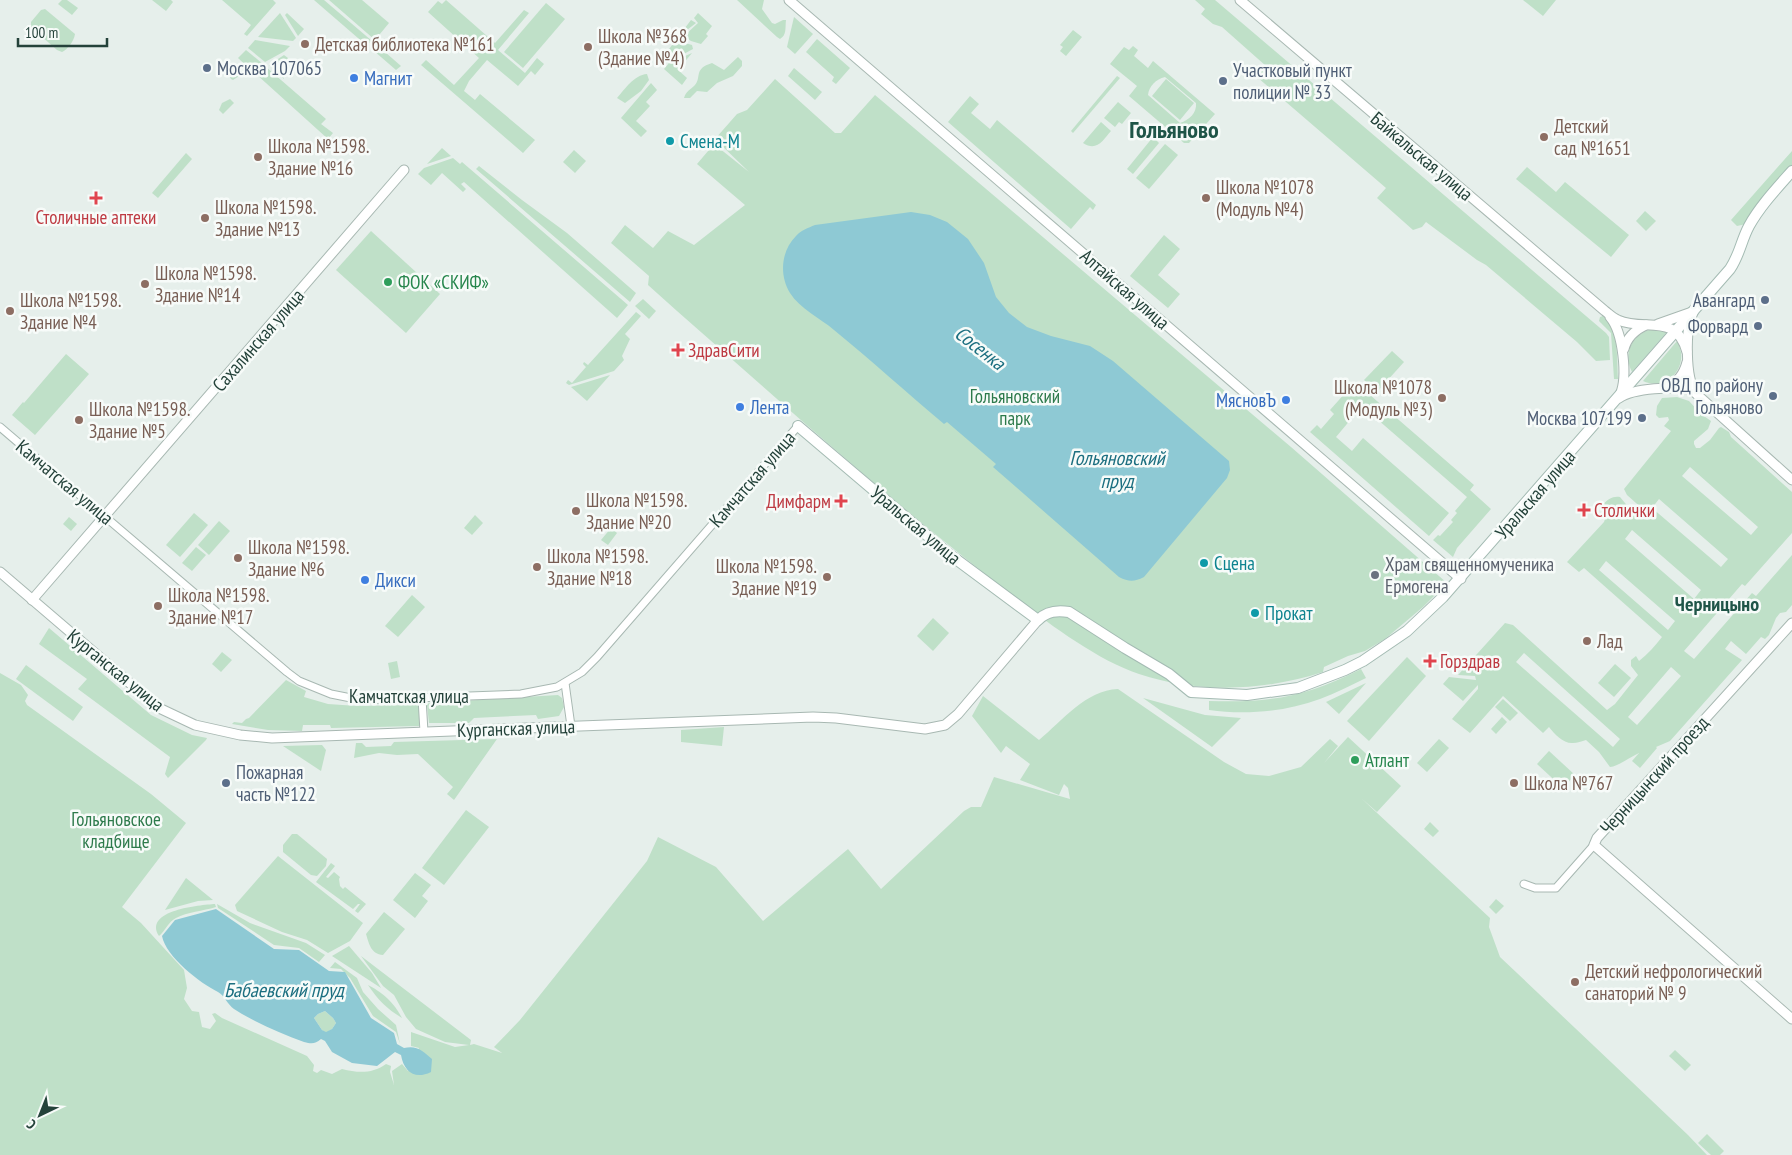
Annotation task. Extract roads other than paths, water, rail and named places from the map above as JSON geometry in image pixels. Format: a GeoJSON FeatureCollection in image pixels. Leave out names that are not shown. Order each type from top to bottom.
{"type":"FeatureCollection","features":[{"type":"Feature","properties":{"kind":"main road","name":"Уральская улица"},"geometry":{"type":"LineString","coordinates":[[798,426],[949,554],[1038,620],[1045,613],[1060,610],[1069,612],[1168,674],[1191,692],[1231,695],[1261,694],[1298,688],[1326,678],[1360,662],[1408,631],[1430,612],[1461,579],[1730,269],[1737,259],[1744,235],[1751,222],[1792,171]]}},
{"type":"Feature","properties":{"kind":"street","name":"Алтайская улица"},"geometry":{"type":"LineString","coordinates":[[789,0],[1461,579]]}},
{"type":"Feature","properties":{"kind":"street","name":"Байкальская улица"},"geometry":{"type":"LineString","coordinates":[[1240,0],[1605,311]]}},
{"type":"Feature","properties":{"kind":"street","name":"Сахалинская улица"},"geometry":{"type":"LineString","coordinates":[[32,600],[404,170]]}},
{"type":"Feature","properties":{"kind":"street"},"geometry":{"type":"LineString","coordinates":[[1619,398],[1623,387],[1623,355],[1628,338],[1639,328],[1688,314],[1696,308]]}},
{"type":"Feature","properties":{"kind":"street"},"geometry":{"type":"LineString","coordinates":[[1696,308],[1689,322],[1688,354],[1691,385],[1696,393],[1792,480]]}},
{"type":"Feature","properties":{"kind":"street"},"geometry":{"type":"LineString","coordinates":[[1605,311],[1619,320],[1656,324],[1676,332],[1682,338],[1688,354],[1683,373],[1678,380],[1660,389],[1641,386],[1634,381],[1624,367],[1618,329],[1605,311]]}},
{"type":"Feature","properties":{"kind":"street"},"geometry":{"type":"LineString","coordinates":[[1619,398],[1629,393],[1660,389],[1687,389],[1696,393]]}},
{"type":"Feature","properties":{"kind":"street","name":"Камчатская улица"},"geometry":{"type":"LineString","coordinates":[[0,426],[258,648],[300,681],[332,694],[361,700],[520,694],[546,690],[565,683],[582,672],[597,657],[798,426]]}},
{"type":"Feature","properties":{"kind":"street","name":"Курганская улица"},"geometry":{"type":"LineString","coordinates":[[0,572],[148,700],[170,714],[195,724],[240,735],[272,738],[814,717],[836,718],[916,729],[939,728],[949,723],[958,714],[1038,620]]}},
{"type":"Feature","properties":{"kind":"street","name":"Черницынский проезд"},"geometry":{"type":"LineString","coordinates":[[1792,623],[1596,838],[1594,845],[1792,1019]]}},
{"type":"Feature","properties":{"kind":"street"},"geometry":{"type":"LineString","coordinates":[[565,683],[571,726]]}},
{"type":"Feature","properties":{"kind":"street"},"geometry":{"type":"LineString","coordinates":[[422,698],[424,732]]}},
{"type":"Feature","properties":{"kind":"street"},"geometry":{"type":"LineString","coordinates":[[1524,884],[1535,888],[1556,888],[1594,845]]}},
{"type":"Feature","properties":{"kind":"water","name":"Гольяновский пруд"},"geometry":{"type":"Polygon","coordinates":[[[911,212],[930,215],[947,222],[968,239],[984,263],[996,297],[1009,313],[1027,327],[1051,336],[1090,346],[1113,361],[1229,461],[1230,470],[1227,478],[1144,577],[1132,581],[1119,577],[993,467],[996,464],[947,422],[944,424],[834,330],[805,309],[790,293],[784,279],[783,263],[787,249],[800,232],[815,225],[911,212]]]}},
{"type":"Feature","properties":{"kind":"water","name":"Бабаевский пруд"},"geometry":{"type":"Polygon","coordinates":[[[216,909],[274,949],[299,950],[329,971],[345,972],[371,1018],[394,1033],[397,1044],[404,1048],[413,1047],[426,1053],[432,1059],[431,1072],[420,1075],[411,1073],[402,1061],[401,1055],[395,1052],[377,1066],[352,1063],[332,1052],[325,1041],[321,1039],[313,1043],[304,1042],[242,1014],[232,1007],[220,993],[185,969],[170,952],[162,936],[175,920],[216,909]],[[325,1011],[314,1018],[322,1030],[326,1032],[332,1029],[336,1023],[325,1011]]]}},
{"type":"Feature","properties":{"kind":"place","name":"Детская библиотека №161"},"geometry":{"type":"Point","coordinates":[305,44]}},
{"type":"Feature","properties":{"kind":"place","name":"Школа №368 (Здание №4)"},"geometry":{"type":"Point","coordinates":[588,47]}},
{"type":"Feature","properties":{"kind":"place","name":"Москва 107065"},"geometry":{"type":"Point","coordinates":[207,68]}},
{"type":"Feature","properties":{"kind":"place","name":"Магнит"},"geometry":{"type":"Point","coordinates":[354,78]}},
{"type":"Feature","properties":{"kind":"place","name":"Участковый пункт полиции № 33"},"geometry":{"type":"Point","coordinates":[1223,81]}},
{"type":"Feature","properties":{"kind":"place","name":"Детский сад №1651"},"geometry":{"type":"Point","coordinates":[1544,137]}},
{"type":"Feature","properties":{"kind":"place","name":"Смена-М"},"geometry":{"type":"Point","coordinates":[670,141]}},
{"type":"Feature","properties":{"kind":"place","name":"Школа №1598. Здание №16"},"geometry":{"type":"Point","coordinates":[258,157]}},
{"type":"Feature","properties":{"kind":"place","name":"Столичные аптеки"},"geometry":{"type":"Point","coordinates":[96,198]}},
{"type":"Feature","properties":{"kind":"place","name":"Школа №1078 (Модуль №4)"},"geometry":{"type":"Point","coordinates":[1206,198]}},
{"type":"Feature","properties":{"kind":"place","name":"Школа №1598. Здание №13"},"geometry":{"type":"Point","coordinates":[205,218]}},
{"type":"Feature","properties":{"kind":"place","name":"ФОК «СКИФ»"},"geometry":{"type":"Point","coordinates":[388,282]}},
{"type":"Feature","properties":{"kind":"place","name":"Школа №1598. Здание №14"},"geometry":{"type":"Point","coordinates":[145,284]}},
{"type":"Feature","properties":{"kind":"place","name":"Авангард"},"geometry":{"type":"Point","coordinates":[1765,300]}},
{"type":"Feature","properties":{"kind":"place","name":"Школа №1598. Здание №4"},"geometry":{"type":"Point","coordinates":[10,311]}},
{"type":"Feature","properties":{"kind":"place","name":"Форвард"},"geometry":{"type":"Point","coordinates":[1758,326]}},
{"type":"Feature","properties":{"kind":"place","name":"ЗдравСити"},"geometry":{"type":"Point","coordinates":[678,350]}},
{"type":"Feature","properties":{"kind":"place","name":"ОВД по району Гольяново"},"geometry":{"type":"Point","coordinates":[1773,396]}},
{"type":"Feature","properties":{"kind":"place","name":"Школа №1078 (Модуль №3)"},"geometry":{"type":"Point","coordinates":[1442,398]}},
{"type":"Feature","properties":{"kind":"place","name":"МясновЪ"},"geometry":{"type":"Point","coordinates":[1286,400]}},
{"type":"Feature","properties":{"kind":"place","name":"Лента"},"geometry":{"type":"Point","coordinates":[740,407]}},
{"type":"Feature","properties":{"kind":"place","name":"Москва 107199"},"geometry":{"type":"Point","coordinates":[1642,418]}},
{"type":"Feature","properties":{"kind":"place","name":"Школа №1598. Здание №5"},"geometry":{"type":"Point","coordinates":[79,420]}},
{"type":"Feature","properties":{"kind":"place","name":"Димфарм"},"geometry":{"type":"Point","coordinates":[841,501]}},
{"type":"Feature","properties":{"kind":"place","name":"Столички"},"geometry":{"type":"Point","coordinates":[1584,510]}},
{"type":"Feature","properties":{"kind":"place","name":"Школа №1598. Здание №20"},"geometry":{"type":"Point","coordinates":[576,511]}},
{"type":"Feature","properties":{"kind":"place","name":"Школа №1598. Здание №6"},"geometry":{"type":"Point","coordinates":[238,558]}},
{"type":"Feature","properties":{"kind":"place","name":"Сцена"},"geometry":{"type":"Point","coordinates":[1204,563]}},
{"type":"Feature","properties":{"kind":"place","name":"Школа №1598. Здание №18"},"geometry":{"type":"Point","coordinates":[537,567]}},
{"type":"Feature","properties":{"kind":"place","name":"Храм священномученика Ермогена"},"geometry":{"type":"Point","coordinates":[1375,575]}},
{"type":"Feature","properties":{"kind":"place","name":"Школа №1598. Здание №19"},"geometry":{"type":"Point","coordinates":[827,577]}},
{"type":"Feature","properties":{"kind":"place","name":"Дикси"},"geometry":{"type":"Point","coordinates":[365,580]}},
{"type":"Feature","properties":{"kind":"place","name":"Школа №1598. Здание №17"},"geometry":{"type":"Point","coordinates":[158,606]}},
{"type":"Feature","properties":{"kind":"place","name":"Прокат"},"geometry":{"type":"Point","coordinates":[1255,613]}},
{"type":"Feature","properties":{"kind":"place","name":"Лад"},"geometry":{"type":"Point","coordinates":[1587,641]}},
{"type":"Feature","properties":{"kind":"place","name":"Горздрав"},"geometry":{"type":"Point","coordinates":[1430,661]}},
{"type":"Feature","properties":{"kind":"place","name":"Атлант"},"geometry":{"type":"Point","coordinates":[1355,760]}},
{"type":"Feature","properties":{"kind":"place","name":"Пожарная часть №122"},"geometry":{"type":"Point","coordinates":[226,783]}},
{"type":"Feature","properties":{"kind":"place","name":"Школа №767"},"geometry":{"type":"Point","coordinates":[1514,783]}},
{"type":"Feature","properties":{"kind":"place","name":"Детский нефрологический санаторий № 9"},"geometry":{"type":"Point","coordinates":[1575,982]}},
{"type":"Feature","properties":{"kind":"district","name":"Гольяново"},"geometry":{"type":"Point","coordinates":[1174,130]}},
{"type":"Feature","properties":{"kind":"district","name":"Черницыно"},"geometry":{"type":"Point","coordinates":[1717,604]}},
{"type":"Feature","properties":{"kind":"water label","name":"Сосенка"},"geometry":{"type":"Point","coordinates":[980,348]}},
{"type":"Feature","properties":{"kind":"park label","name":"Гольяновcкий парк"},"geometry":{"type":"Point","coordinates":[1015,407]}},
{"type":"Feature","properties":{"kind":"park label","name":"Гольяновское кладбище"},"geometry":{"type":"Point","coordinates":[116,830]}}]}
